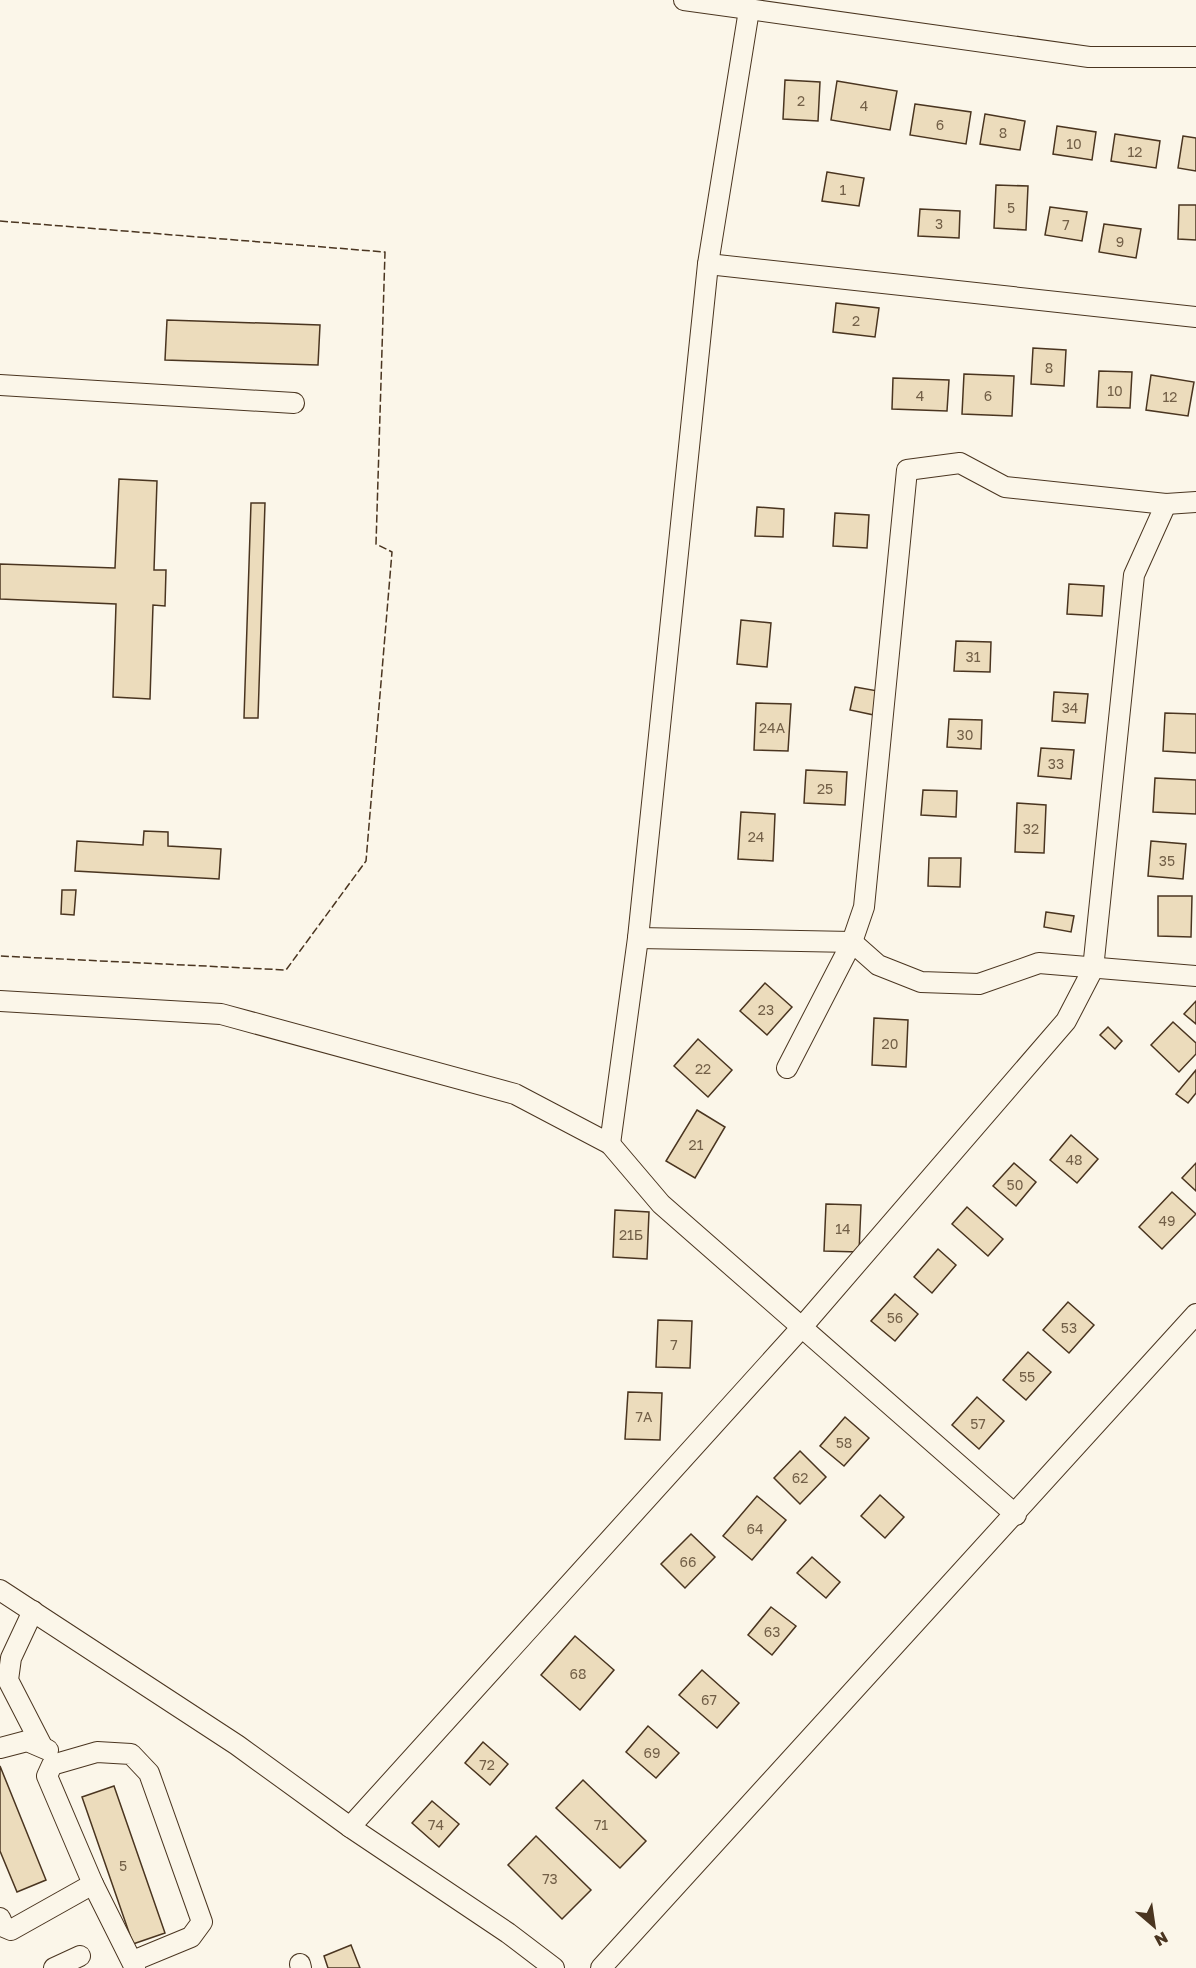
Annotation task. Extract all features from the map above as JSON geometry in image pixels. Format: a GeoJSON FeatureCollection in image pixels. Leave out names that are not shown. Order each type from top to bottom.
{"type":"FeatureCollection","features":[{"type":"Feature","properties":{"kind":"street"},"geometry":{"type":"LineString","coordinates":[[684,0],[1089,57],[1196,57]]}},
{"type":"Feature","properties":{"kind":"street"},"geometry":{"type":"LineString","coordinates":[[610,1144],[638,938],[708,264],[749,10]]}},
{"type":"Feature","properties":{"kind":"street"},"geometry":{"type":"LineString","coordinates":[[708,264],[1196,316]]}},
{"type":"Feature","properties":{"kind":"street"},"geometry":{"type":"LineString","coordinates":[[0,385],[294,403]]}},
{"type":"Feature","properties":{"kind":"street"},"geometry":{"type":"LineString","coordinates":[[787,1068],[852,942],[864,907],[907,470],[960,463],[1005,487],[1166,504],[1196,502]]}},
{"type":"Feature","properties":{"kind":"street"},"geometry":{"type":"LineString","coordinates":[[350,1827],[802,1327],[1066,1021],[1093,969],[1134,575],[1166,504]]}},
{"type":"Feature","properties":{"kind":"street"},"geometry":{"type":"LineString","coordinates":[[638,938],[852,942],[878,965],[921,982],[980,984],[1039,963],[1196,976]]}},
{"type":"Feature","properties":{"kind":"street"},"geometry":{"type":"LineString","coordinates":[[0,1000],[221,1014],[515,1094],[610,1144],[661,1204],[1016,1515]]}},
{"type":"Feature","properties":{"kind":"street"},"geometry":{"type":"LineString","coordinates":[[602,1968],[1016,1515],[1196,1314]]}},
{"type":"Feature","properties":{"kind":"street"},"geometry":{"type":"LineString","coordinates":[[0,1590],[237,1745],[350,1827],[508,1933],[554,1968]]}},
{"type":"Feature","properties":{"kind":"street"},"geometry":{"type":"LineString","coordinates":[[33,1611],[11,1658],[8,1680],[42,1746]]}},
{"type":"Feature","properties":{"kind":"street"},"geometry":{"type":"LineString","coordinates":[[0,1748],[27,1741],[42,1746],[65,1761]]}},
{"type":"Feature","properties":{"kind":"street"},"geometry":{"type":"LineString","coordinates":[[98,1752],[131,1754],[149,1773],[202,1922],[191,1937],[134,1965],[93,1884],[47,1776],[52,1765],[98,1752]]}},
{"type":"Feature","properties":{"kind":"street"},"geometry":{"type":"LineString","coordinates":[[1,1924],[11,1930],[93,1884]]}},
{"type":"Feature","properties":{"kind":"street"},"geometry":{"type":"LineString","coordinates":[[54,1968],[80,1956]]}},
{"type":"Feature","properties":{"kind":"building"},"geometry":{"type":"Polygon","coordinates":[[[785,80],[820,82],[818,121],[783,119],[785,80]]]}},
{"type":"Feature","properties":{"kind":"building"},"geometry":{"type":"Polygon","coordinates":[[[837,81],[897,91],[890,130],[831,120],[837,81]]]}},
{"type":"Feature","properties":{"kind":"building"},"geometry":{"type":"Polygon","coordinates":[[[915,104],[971,112],[966,144],[910,135],[915,104]]]}},
{"type":"Feature","properties":{"kind":"building"},"geometry":{"type":"Polygon","coordinates":[[[985,114],[1025,121],[1020,150],[980,144],[985,114]]]}},
{"type":"Feature","properties":{"kind":"building"},"geometry":{"type":"Polygon","coordinates":[[[1057,126],[1096,132],[1092,160],[1053,154],[1057,126]]]}},
{"type":"Feature","properties":{"kind":"building"},"geometry":{"type":"Polygon","coordinates":[[[1115,134],[1160,141],[1156,168],[1111,161],[1115,134]]]}},
{"type":"Feature","properties":{"kind":"building"},"geometry":{"type":"Polygon","coordinates":[[[1183,136],[1196,138],[1196,171],[1178,168],[1183,136]]]}},
{"type":"Feature","properties":{"kind":"building"},"geometry":{"type":"Polygon","coordinates":[[[827,172],[864,178],[859,206],[822,201],[827,172]]]}},
{"type":"Feature","properties":{"kind":"building"},"geometry":{"type":"Polygon","coordinates":[[[996,185],[1028,186],[1026,230],[994,228],[996,185]]]}},
{"type":"Feature","properties":{"kind":"building"},"geometry":{"type":"Polygon","coordinates":[[[1179,205],[1196,205],[1196,240],[1178,239],[1179,205]]]}},
{"type":"Feature","properties":{"kind":"building"},"geometry":{"type":"Polygon","coordinates":[[[1050,207],[1087,212],[1082,241],[1045,235],[1050,207]]]}},
{"type":"Feature","properties":{"kind":"building"},"geometry":{"type":"Polygon","coordinates":[[[920,209],[960,211],[959,238],[918,236],[920,209]]]}},
{"type":"Feature","properties":{"kind":"building"},"geometry":{"type":"Polygon","coordinates":[[[1104,224],[1141,229],[1136,258],[1099,252],[1104,224]]]}},
{"type":"Feature","properties":{"kind":"building"},"geometry":{"type":"Polygon","coordinates":[[[836,303],[879,308],[875,337],[833,332],[836,303]]]}},
{"type":"Feature","properties":{"kind":"building"},"geometry":{"type":"Polygon","coordinates":[[[167,320],[320,325],[318,365],[165,360],[167,320]]]}},
{"type":"Feature","properties":{"kind":"building"},"geometry":{"type":"Polygon","coordinates":[[[1033,348],[1066,350],[1064,386],[1031,384],[1033,348]]]}},
{"type":"Feature","properties":{"kind":"building"},"geometry":{"type":"Polygon","coordinates":[[[1099,371],[1132,372],[1130,408],[1097,407],[1099,371]]]}},
{"type":"Feature","properties":{"kind":"building"},"geometry":{"type":"Polygon","coordinates":[[[964,374],[1014,376],[1012,416],[962,414],[964,374]]]}},
{"type":"Feature","properties":{"kind":"building"},"geometry":{"type":"Polygon","coordinates":[[[1151,375],[1194,382],[1188,416],[1146,410],[1151,375]]]}},
{"type":"Feature","properties":{"kind":"building"},"geometry":{"type":"Polygon","coordinates":[[[893,378],[949,380],[947,411],[892,409],[893,378]]]}},
{"type":"Feature","properties":{"kind":"building"},"geometry":{"type":"Polygon","coordinates":[[[119,479],[157,481],[154,570],[166,570],[165,606],[153,605],[150,699],[113,697],[116,604],[0,599],[0,564],[115,568],[119,479]]]}},
{"type":"Feature","properties":{"kind":"building"},"geometry":{"type":"Polygon","coordinates":[[[251,503],[265,503],[258,718],[244,718],[251,503]]]}},
{"type":"Feature","properties":{"kind":"building"},"geometry":{"type":"Polygon","coordinates":[[[757,507],[784,509],[783,537],[755,536],[757,507]]]}},
{"type":"Feature","properties":{"kind":"building"},"geometry":{"type":"Polygon","coordinates":[[[835,513],[869,515],[867,548],[833,546],[835,513]]]}},
{"type":"Feature","properties":{"kind":"building"},"geometry":{"type":"Polygon","coordinates":[[[1069,584],[1104,586],[1102,616],[1067,614],[1069,584]]]}},
{"type":"Feature","properties":{"kind":"building"},"geometry":{"type":"Polygon","coordinates":[[[741,620],[771,623],[767,667],[737,664],[741,620]]]}},
{"type":"Feature","properties":{"kind":"building"},"geometry":{"type":"Polygon","coordinates":[[[956,641],[991,642],[990,672],[954,671],[956,641]]]}},
{"type":"Feature","properties":{"kind":"building"},"geometry":{"type":"Polygon","coordinates":[[[855,687],[878,691],[874,715],[850,710],[855,687]]]}},
{"type":"Feature","properties":{"kind":"building"},"geometry":{"type":"Polygon","coordinates":[[[1054,692],[1088,694],[1085,723],[1052,721],[1054,692]]]}},
{"type":"Feature","properties":{"kind":"building"},"geometry":{"type":"Polygon","coordinates":[[[756,703],[791,704],[788,751],[754,750],[756,703]]]}},
{"type":"Feature","properties":{"kind":"building"},"geometry":{"type":"Polygon","coordinates":[[[1165,713],[1196,714],[1196,753],[1163,751],[1165,713]]]}},
{"type":"Feature","properties":{"kind":"building"},"geometry":{"type":"Polygon","coordinates":[[[949,719],[982,720],[981,749],[947,747],[949,719]]]}},
{"type":"Feature","properties":{"kind":"building"},"geometry":{"type":"Polygon","coordinates":[[[1041,748],[1074,750],[1071,779],[1038,776],[1041,748]]]}},
{"type":"Feature","properties":{"kind":"building"},"geometry":{"type":"Polygon","coordinates":[[[806,770],[847,772],[845,805],[804,803],[806,770]]]}},
{"type":"Feature","properties":{"kind":"building"},"geometry":{"type":"Polygon","coordinates":[[[1155,778],[1196,780],[1196,814],[1153,812],[1155,778]]]}},
{"type":"Feature","properties":{"kind":"building"},"geometry":{"type":"Polygon","coordinates":[[[923,790],[957,791],[956,817],[921,815],[923,790]]]}},
{"type":"Feature","properties":{"kind":"building"},"geometry":{"type":"Polygon","coordinates":[[[1017,803],[1046,805],[1044,853],[1015,852],[1017,803]]]}},
{"type":"Feature","properties":{"kind":"building"},"geometry":{"type":"Polygon","coordinates":[[[741,812],[775,814],[773,861],[738,859],[741,812]]]}},
{"type":"Feature","properties":{"kind":"building"},"geometry":{"type":"Polygon","coordinates":[[[144,831],[168,832],[168,846],[221,849],[219,879],[75,871],[77,841],[143,845],[144,831]]]}},
{"type":"Feature","properties":{"kind":"building"},"geometry":{"type":"Polygon","coordinates":[[[1151,841],[1186,844],[1183,879],[1148,876],[1151,841]]]}},
{"type":"Feature","properties":{"kind":"building"},"geometry":{"type":"Polygon","coordinates":[[[929,858],[961,858],[960,887],[928,886],[929,858]]]}},
{"type":"Feature","properties":{"kind":"building"},"geometry":{"type":"Polygon","coordinates":[[[62,890],[76,890],[74,915],[61,914],[62,890]]]}},
{"type":"Feature","properties":{"kind":"building"},"geometry":{"type":"Polygon","coordinates":[[[1158,896],[1192,896],[1191,937],[1158,936],[1158,896]]]}},
{"type":"Feature","properties":{"kind":"building"},"geometry":{"type":"Polygon","coordinates":[[[1046,912],[1074,916],[1071,932],[1044,927],[1046,912]]]}},
{"type":"Feature","properties":{"kind":"building"},"geometry":{"type":"Polygon","coordinates":[[[765,983],[792,1007],[767,1035],[740,1011],[765,983]]]}},
{"type":"Feature","properties":{"kind":"building"},"geometry":{"type":"Polygon","coordinates":[[[1196,1001],[1196,1024],[1184,1014],[1196,1001]]]}},
{"type":"Feature","properties":{"kind":"building"},"geometry":{"type":"Polygon","coordinates":[[[874,1018],[908,1020],[906,1067],[872,1065],[874,1018]]]}},
{"type":"Feature","properties":{"kind":"building"},"geometry":{"type":"Polygon","coordinates":[[[1173,1022],[1196,1043],[1196,1054],[1179,1072],[1151,1045],[1173,1022]]]}},
{"type":"Feature","properties":{"kind":"building"},"geometry":{"type":"Polygon","coordinates":[[[1108,1027],[1122,1041],[1115,1049],[1100,1035],[1108,1027]]]}},
{"type":"Feature","properties":{"kind":"building"},"geometry":{"type":"Polygon","coordinates":[[[698,1039],[732,1070],[708,1097],[674,1066],[698,1039]]]}},
{"type":"Feature","properties":{"kind":"building"},"geometry":{"type":"Polygon","coordinates":[[[1196,1070],[1196,1093],[1188,1103],[1176,1094],[1196,1070]]]}},
{"type":"Feature","properties":{"kind":"building"},"geometry":{"type":"Polygon","coordinates":[[[697,1110],[725,1127],[695,1178],[666,1161],[697,1110]]]}},
{"type":"Feature","properties":{"kind":"building"},"geometry":{"type":"Polygon","coordinates":[[[1071,1135],[1098,1159],[1077,1183],[1050,1160],[1071,1135]]]}},
{"type":"Feature","properties":{"kind":"building"},"geometry":{"type":"Polygon","coordinates":[[[1014,1163],[1036,1182],[1016,1206],[993,1186],[1014,1163]]]}},
{"type":"Feature","properties":{"kind":"building"},"geometry":{"type":"Polygon","coordinates":[[[1196,1163],[1196,1191],[1182,1178],[1196,1163]]]}},
{"type":"Feature","properties":{"kind":"building"},"geometry":{"type":"Polygon","coordinates":[[[1172,1192],[1196,1214],[1162,1249],[1139,1227],[1172,1192]]]}},
{"type":"Feature","properties":{"kind":"building"},"geometry":{"type":"Polygon","coordinates":[[[826,1204],[861,1205],[859,1252],[824,1251],[826,1204]]]}},
{"type":"Feature","properties":{"kind":"building"},"geometry":{"type":"Polygon","coordinates":[[[967,1207],[1003,1239],[988,1256],[952,1224],[967,1207]]]}},
{"type":"Feature","properties":{"kind":"building"},"geometry":{"type":"Polygon","coordinates":[[[615,1210],[649,1212],[647,1259],[613,1257],[615,1210]]]}},
{"type":"Feature","properties":{"kind":"building"},"geometry":{"type":"Polygon","coordinates":[[[938,1249],[956,1265],[932,1293],[914,1277],[938,1249]]]}},
{"type":"Feature","properties":{"kind":"building"},"geometry":{"type":"Polygon","coordinates":[[[895,1294],[918,1314],[895,1341],[871,1321],[895,1294]]]}},
{"type":"Feature","properties":{"kind":"building"},"geometry":{"type":"Polygon","coordinates":[[[1068,1302],[1094,1325],[1069,1353],[1043,1330],[1068,1302]]]}},
{"type":"Feature","properties":{"kind":"building"},"geometry":{"type":"Polygon","coordinates":[[[658,1320],[692,1321],[690,1368],[656,1367],[658,1320]]]}},
{"type":"Feature","properties":{"kind":"building"},"geometry":{"type":"Polygon","coordinates":[[[1028,1352],[1051,1372],[1026,1400],[1003,1380],[1028,1352]]]}},
{"type":"Feature","properties":{"kind":"building"},"geometry":{"type":"Polygon","coordinates":[[[628,1392],[662,1393],[660,1440],[625,1439],[628,1392]]]}},
{"type":"Feature","properties":{"kind":"building"},"geometry":{"type":"Polygon","coordinates":[[[977,1397],[1004,1421],[979,1449],[952,1425],[977,1397]]]}},
{"type":"Feature","properties":{"kind":"building"},"geometry":{"type":"Polygon","coordinates":[[[845,1417],[869,1438],[844,1466],[820,1446],[845,1417]]]}},
{"type":"Feature","properties":{"kind":"building"},"geometry":{"type":"Polygon","coordinates":[[[800,1451],[826,1477],[800,1504],[774,1478],[800,1451]]]}},
{"type":"Feature","properties":{"kind":"building"},"geometry":{"type":"Polygon","coordinates":[[[880,1495],[904,1517],[885,1538],[861,1516],[880,1495]]]}},
{"type":"Feature","properties":{"kind":"building"},"geometry":{"type":"Polygon","coordinates":[[[757,1496],[786,1520],[752,1560],[723,1536],[757,1496]]]}},
{"type":"Feature","properties":{"kind":"building"},"geometry":{"type":"Polygon","coordinates":[[[691,1534],[715,1557],[685,1588],[661,1564],[691,1534]]]}},
{"type":"Feature","properties":{"kind":"building"},"geometry":{"type":"Polygon","coordinates":[[[812,1557],[840,1582],[826,1598],[797,1573],[812,1557]]]}},
{"type":"Feature","properties":{"kind":"building"},"geometry":{"type":"Polygon","coordinates":[[[771,1607],[796,1626],[772,1655],[748,1635],[771,1607]]]}},
{"type":"Feature","properties":{"kind":"building"},"geometry":{"type":"Polygon","coordinates":[[[575,1636],[614,1670],[580,1710],[541,1675],[575,1636]]]}},
{"type":"Feature","properties":{"kind":"building"},"geometry":{"type":"Polygon","coordinates":[[[702,1670],[739,1703],[717,1728],[679,1695],[702,1670]]]}},
{"type":"Feature","properties":{"kind":"building"},"geometry":{"type":"Polygon","coordinates":[[[648,1726],[679,1753],[656,1778],[626,1752],[648,1726]]]}},
{"type":"Feature","properties":{"kind":"building"},"geometry":{"type":"Polygon","coordinates":[[[483,1742],[508,1764],[490,1785],[465,1763],[483,1742]]]}},
{"type":"Feature","properties":{"kind":"building"},"geometry":{"type":"Polygon","coordinates":[[[0,1766],[46,1880],[17,1892],[0,1851],[0,1766]]]}},
{"type":"Feature","properties":{"kind":"building"},"geometry":{"type":"Polygon","coordinates":[[[583,1780],[646,1841],[620,1868],[556,1808],[583,1780]]]}},
{"type":"Feature","properties":{"kind":"building"},"geometry":{"type":"Polygon","coordinates":[[[114,1786],[165,1933],[133,1944],[82,1797],[114,1786]]]}},
{"type":"Feature","properties":{"kind":"building"},"geometry":{"type":"Polygon","coordinates":[[[432,1801],[459,1824],[439,1847],[412,1823],[432,1801]]]}},
{"type":"Feature","properties":{"kind":"building"},"geometry":{"type":"Polygon","coordinates":[[[536,1836],[591,1890],[562,1919],[508,1865],[536,1836]]]}},
{"type":"Feature","properties":{"kind":"building"},"geometry":{"type":"Polygon","coordinates":[[[351,1945],[360,1968],[328,1968],[324,1956],[351,1945]]]}},
{"type":"Feature","properties":{"kind":"fence"},"geometry":{"type":"LineString","coordinates":[[0,221],[385,252],[376,544],[392,552],[366,861],[286,970],[0,956]]}}]}
